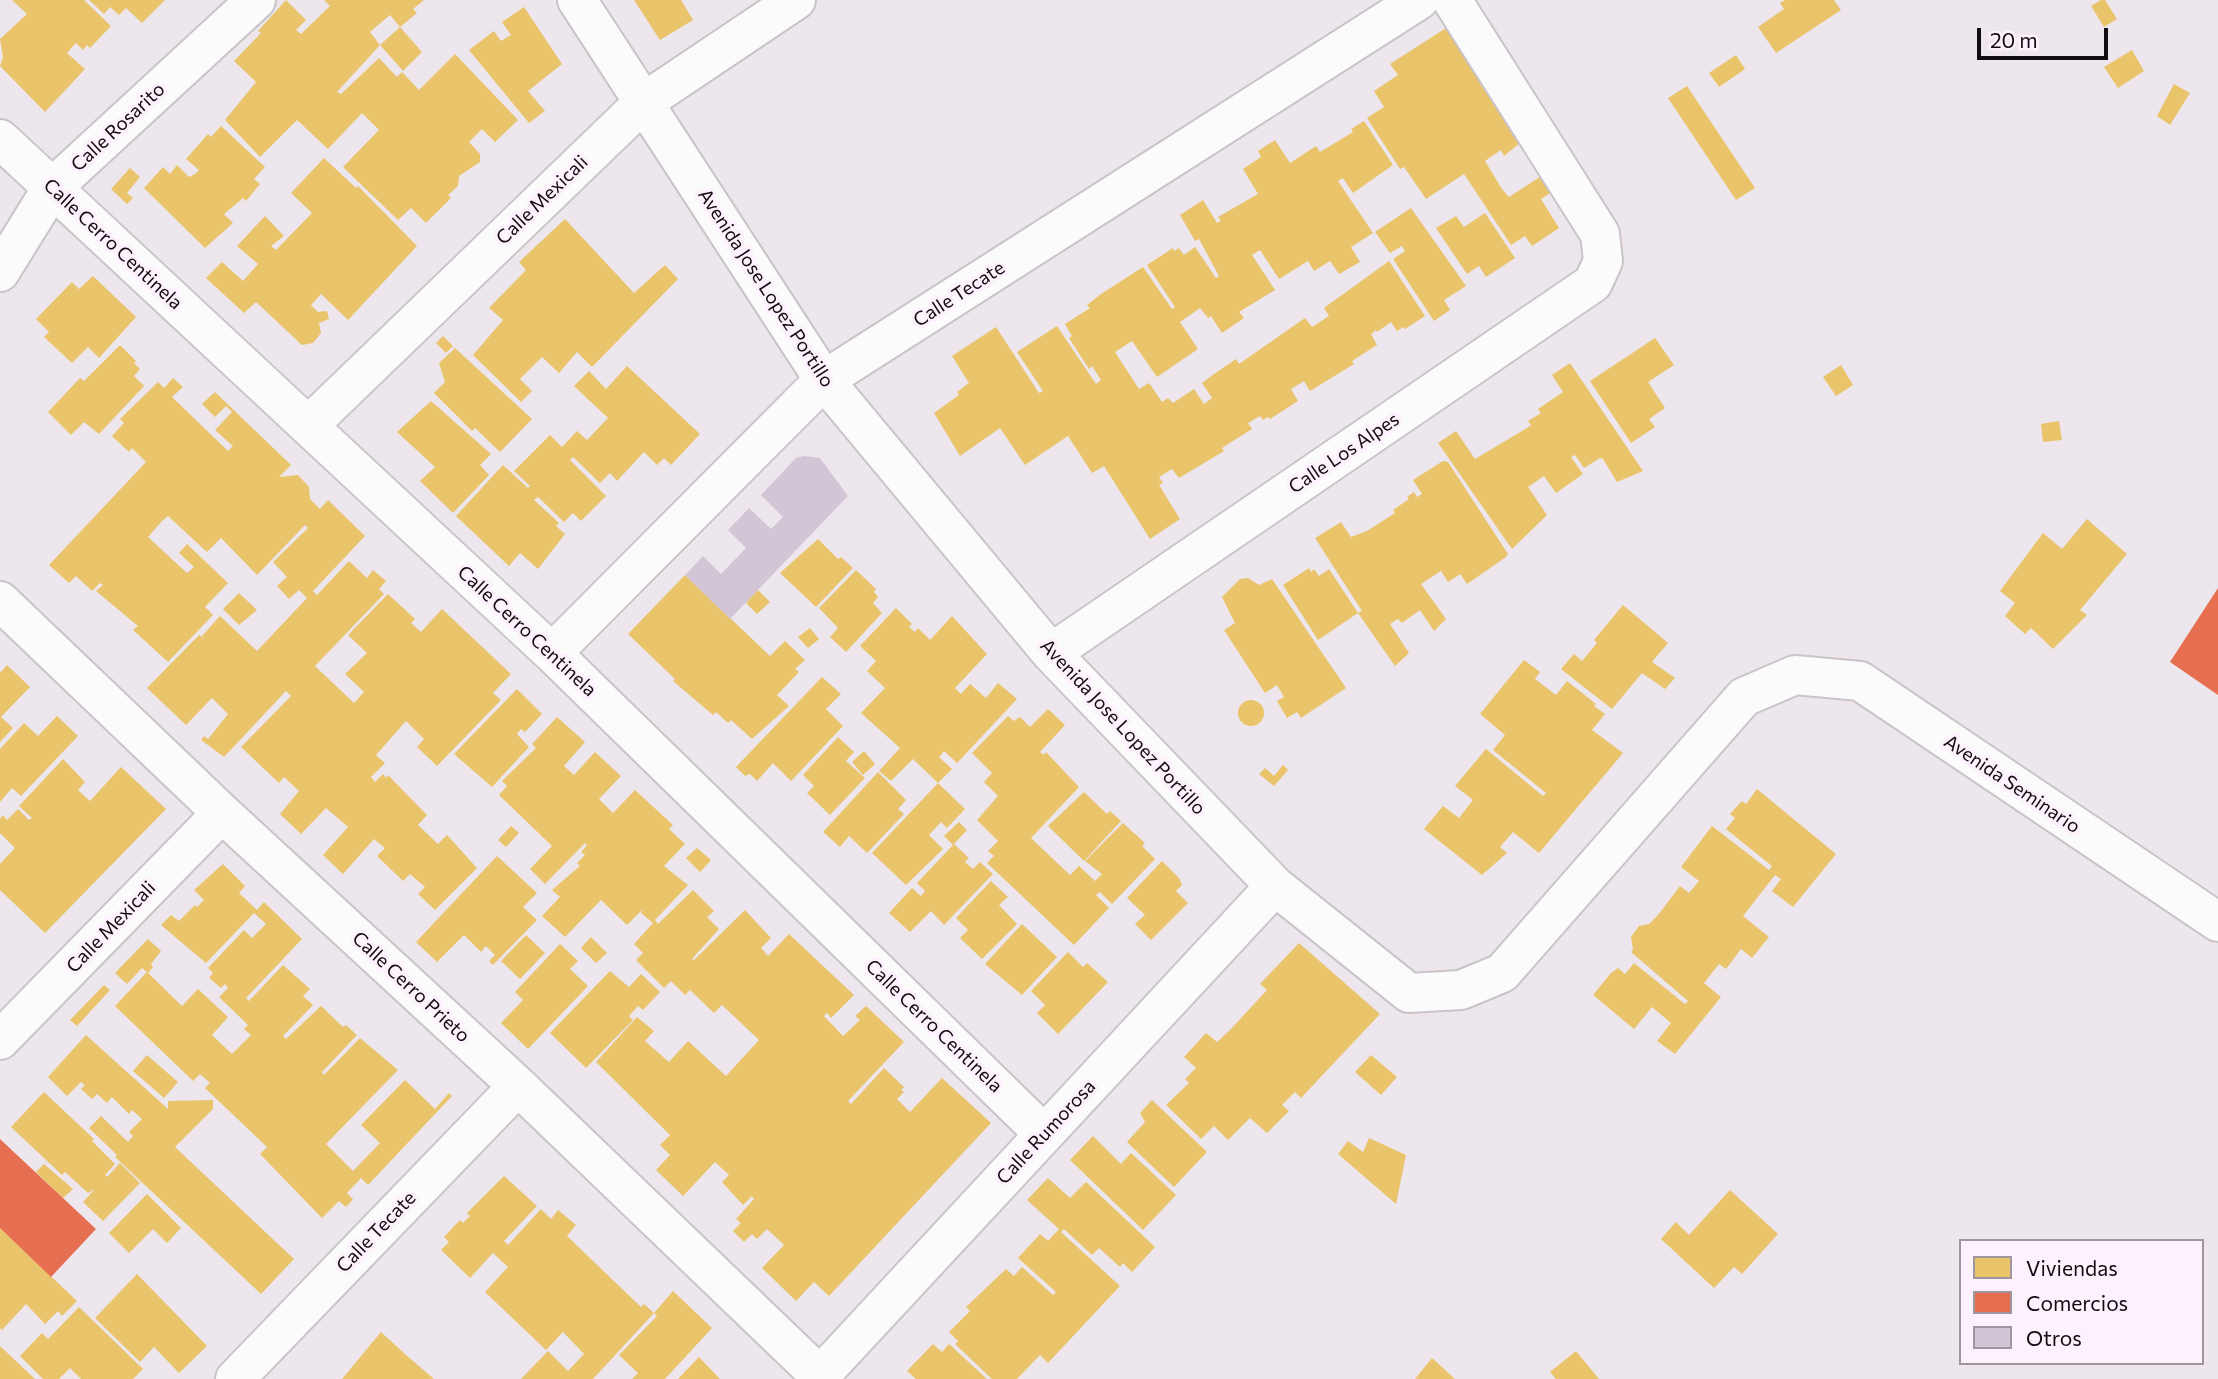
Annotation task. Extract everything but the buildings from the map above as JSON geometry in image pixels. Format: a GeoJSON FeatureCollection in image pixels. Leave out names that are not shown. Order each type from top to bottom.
{"type":"FeatureCollection","features":[{"type":"Feature","properties":{"kind":"street","name":"Calle Rosarito"},"geometry":{"type":"LineString","coordinates":[[0,272],[52,188],[256,0]]}},
{"type":"Feature","properties":{"kind":"street","name":"Avenida Jose Lopez Portillo"},"geometry":{"type":"LineString","coordinates":[[577,0],[824,380],[1051,653],[1275,886],[1409,993],[1461,990],[1502,974],[1744,696],[1795,675]]}},
{"type":"Feature","properties":{"kind":"street","name":"Calle Mexicali"},"geometry":{"type":"LineString","coordinates":[[308,426],[645,102],[796,0]]}},
{"type":"Feature","properties":{"kind":"street","name":"Calle Tecate"},"geometry":{"type":"LineString","coordinates":[[552,653],[824,380],[1419,0]]}},
{"type":"Feature","properties":{"kind":"street","name":"Calle Los Alpes"},"geometry":{"type":"LineString","coordinates":[[1051,653],[1594,283],[1603,261],[1600,233],[1452,0]]}},
{"type":"Feature","properties":{"kind":"street","name":"Calle Cerro Centinela"},"geometry":{"type":"LineString","coordinates":[[0,139],[552,653],[1044,1134]]}},
{"type":"Feature","properties":{"kind":"street","name":"Calle Cerro Prieto"},"geometry":{"type":"LineString","coordinates":[[0,601],[222,813],[518,1086],[818,1378]]}},
{"type":"Feature","properties":{"kind":"street","name":"Avenida Seminario"},"geometry":{"type":"LineString","coordinates":[[1795,675],[1860,681],[2218,922]]}},
{"type":"Feature","properties":{"kind":"street","name":"Calle Mexicali"},"geometry":{"type":"LineString","coordinates":[[0,1040],[222,813]]}},
{"type":"Feature","properties":{"kind":"street","name":"Calle Rumorosa"},"geometry":{"type":"LineString","coordinates":[[818,1378],[1275,886]]}},
{"type":"Feature","properties":{"kind":"street","name":"Calle Tecate"},"geometry":{"type":"LineString","coordinates":[[234,1379],[518,1086]]}}]}
